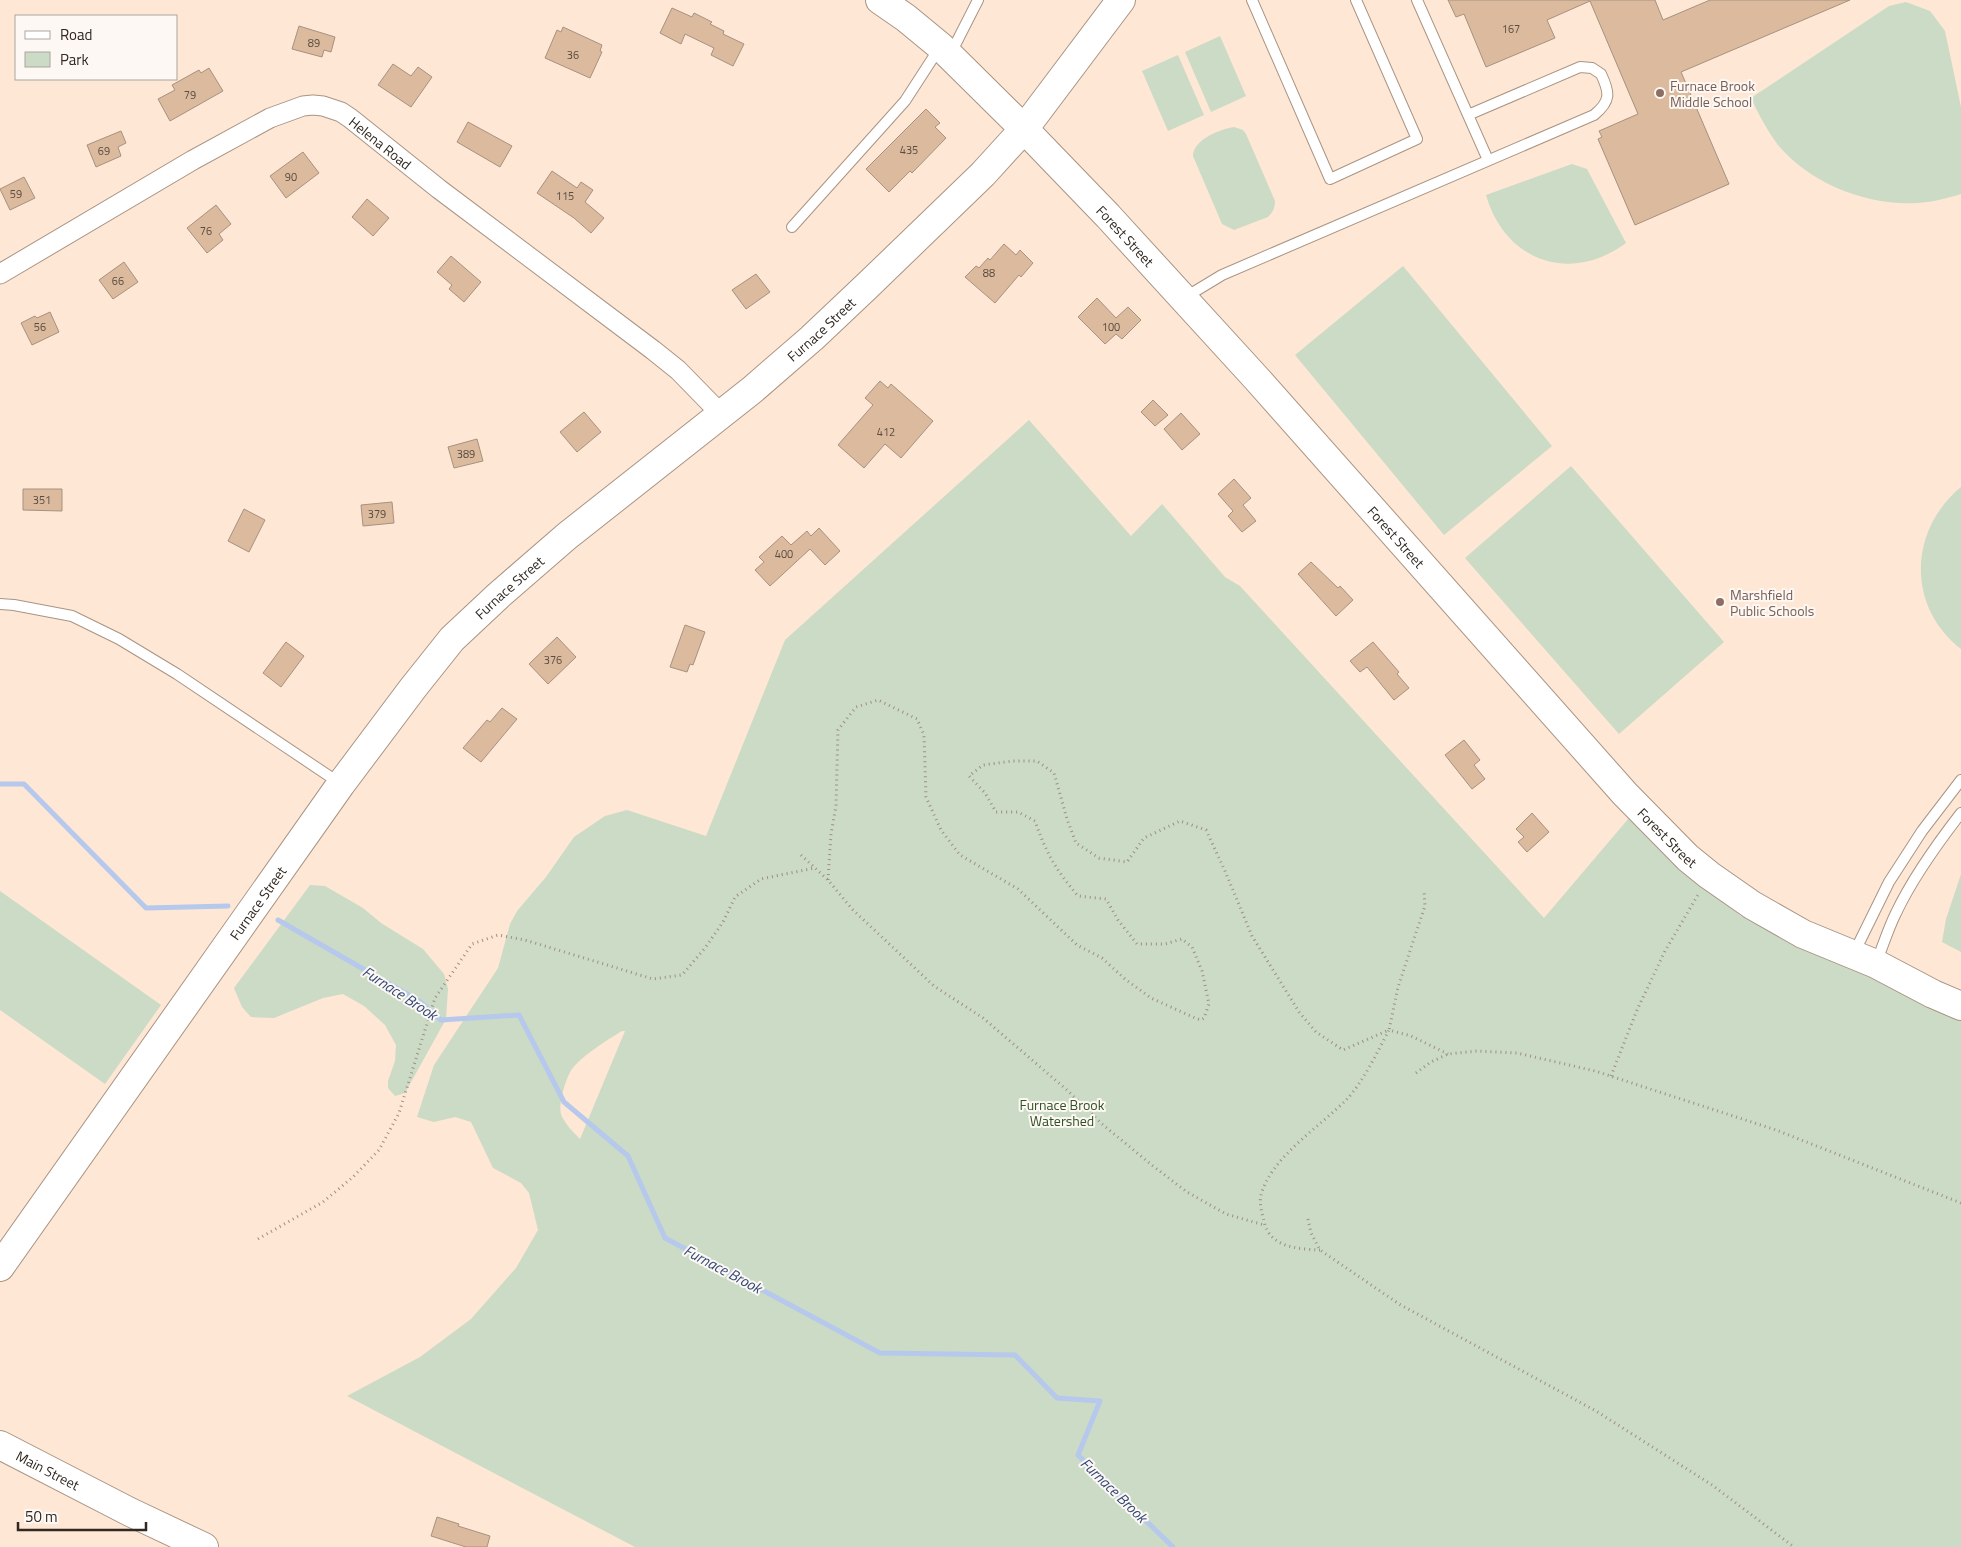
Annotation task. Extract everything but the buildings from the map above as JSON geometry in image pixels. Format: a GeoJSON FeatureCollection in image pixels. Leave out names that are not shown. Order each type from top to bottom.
{"type":"FeatureCollection","features":[{"type":"Feature","properties":{"kind":"main road","name":"Forest Street"},"geometry":{"type":"LineString","coordinates":[[880,0],[906,18],[945,51],[1024,128],[1108,216],[1625,794],[1669,839],[1709,875],[1774,919],[1961,1006]]}},
{"type":"Feature","properties":{"kind":"main road","name":"Furnace Street"},"geometry":{"type":"LineString","coordinates":[[0,1267],[342,784],[432,663],[473,618],[592,515],[721,414],[782,364],[840,312],[976,180],[1024,128],[1112,6]]}},
{"type":"Feature","properties":{"kind":"main road","name":"Main Street"},"geometry":{"type":"LineString","coordinates":[[0,1445],[130,1512],[204,1547]]}},
{"type":"Feature","properties":{"kind":"street","name":"Helena Road"},"geometry":{"type":"LineString","coordinates":[[0,274],[193,160],[270,118],[303,106],[323,106],[341,112],[350,118],[440,189],[653,350],[678,370],[721,414]]}},
{"type":"Feature","properties":{"kind":"lane"},"geometry":{"type":"LineString","coordinates":[[792,227],[906,101],[945,51],[978,0]]}},
{"type":"Feature","properties":{"kind":"lane"},"geometry":{"type":"LineString","coordinates":[[1252,0],[1330,179],[1417,139],[1356,0]]}},
{"type":"Feature","properties":{"kind":"lane"},"geometry":{"type":"LineString","coordinates":[[1417,0],[1488,160]]}},
{"type":"Feature","properties":{"kind":"lane"},"geometry":{"type":"LineString","coordinates":[[1183,299],[1222,275],[1594,115],[1604,107],[1608,95],[1601,74],[1592,68],[1580,67],[1468,114]]}},
{"type":"Feature","properties":{"kind":"lane"},"geometry":{"type":"LineString","coordinates":[[0,604],[72,616],[119,639],[177,674],[342,784]]}},
{"type":"Feature","properties":{"kind":"lane"},"geometry":{"type":"LineString","coordinates":[[1865,960],[1890,882],[1922,831],[1961,780]]}},
{"type":"Feature","properties":{"kind":"lane"},"geometry":{"type":"LineString","coordinates":[[1865,960],[1896,913],[1916,876],[1961,812]]}},
{"type":"Feature","properties":{"kind":"path"},"geometry":{"type":"LineString","coordinates":[[828,880],[830,834],[836,806],[838,730],[856,707],[878,700],[917,720],[924,735],[926,797],[941,830],[960,855],[1018,889],[1077,945],[1102,958],[1151,998],[1194,1018],[1201,1020],[1204,1018],[1209,1004],[1202,971],[1192,947],[1182,938],[1165,944],[1137,944],[1118,920],[1106,899],[1078,896],[1058,873],[1043,845],[1035,821],[1018,812],[996,812],[985,793],[969,776],[984,765],[1037,760],[1054,772],[1066,819],[1076,843],[1099,858],[1127,862],[1144,838],[1180,821],[1206,830],[1226,871],[1252,936],[1299,1012],[1316,1032],[1343,1050],[1389,1030],[1411,1036],[1448,1054]]}},
{"type":"Feature","properties":{"kind":"path"},"geometry":{"type":"LineString","coordinates":[[801,855],[828,880],[852,909],[934,986],[983,1018],[1067,1090],[1102,1124],[1153,1166],[1187,1192],[1226,1214],[1264,1225]]}},
{"type":"Feature","properties":{"kind":"path"},"geometry":{"type":"LineString","coordinates":[[258,1239],[323,1202],[353,1177],[379,1150],[399,1113],[435,998],[472,944],[498,935],[524,940],[653,979],[682,975],[705,948],[723,922],[735,896],[761,879],[815,868]]}},
{"type":"Feature","properties":{"kind":"path"},"geometry":{"type":"LineString","coordinates":[[1611,1076],[1637,1010],[1665,951],[1709,875]]}},
{"type":"Feature","properties":{"kind":"path"},"geometry":{"type":"LineString","coordinates":[[1320,1250],[1294,1248],[1272,1239],[1264,1225],[1261,1196],[1270,1174],[1303,1138],[1348,1098],[1376,1056],[1389,1030],[1398,987],[1425,906],[1424,890]]}},
{"type":"Feature","properties":{"kind":"path"},"geometry":{"type":"LineString","coordinates":[[1416,1073],[1431,1062],[1448,1054],[1477,1051],[1517,1053],[1611,1076],[1776,1130],[1961,1203]]}},
{"type":"Feature","properties":{"kind":"path"},"geometry":{"type":"LineString","coordinates":[[1308,1219],[1310,1233],[1320,1250],[1399,1304],[1596,1411],[1712,1485],[1794,1547]]}},
{"type":"Feature","properties":{"kind":"green space"},"geometry":{"type":"Polygon","coordinates":[[[1906,2],[1930,11],[1945,31],[1961,107],[1961,194],[1944,199],[1907,203],[1887,202],[1846,192],[1808,172],[1792,160],[1778,145],[1763,122],[1751,98],[1889,6],[1906,2]]]}},
{"type":"Feature","properties":{"kind":"green space"},"geometry":{"type":"Polygon","coordinates":[[[1220,36],[1246,96],[1211,112],[1185,52],[1220,36]]]}},
{"type":"Feature","properties":{"kind":"green space"},"geometry":{"type":"Polygon","coordinates":[[[1178,55],[1204,115],[1168,131],[1142,71],[1178,55]]]}},
{"type":"Feature","properties":{"kind":"green space"},"geometry":{"type":"Polygon","coordinates":[[[1234,127],[1243,130],[1246,134],[1275,201],[1275,206],[1268,217],[1234,230],[1222,224],[1193,156],[1194,150],[1202,140],[1222,130],[1234,127]]]}},
{"type":"Feature","properties":{"kind":"green space"},"geometry":{"type":"Polygon","coordinates":[[[1572,164],[1587,169],[1626,243],[1605,255],[1584,262],[1563,263],[1542,259],[1524,250],[1508,237],[1495,218],[1486,195],[1572,164]]]}},
{"type":"Feature","properties":{"kind":"green space"},"geometry":{"type":"Polygon","coordinates":[[[1403,266],[1552,446],[1444,535],[1295,355],[1403,266]]]}},
{"type":"Feature","properties":{"kind":"green space","name":"Furnace Brook Watershed"},"geometry":{"type":"Polygon","coordinates":[[[1029,420],[1131,536],[1162,504],[1225,577],[1240,586],[1544,918],[1629,818],[1666,856],[1741,916],[1856,971],[1961,1016],[1961,1547],[635,1547],[347,1396],[420,1357],[471,1319],[516,1268],[538,1230],[529,1193],[521,1183],[493,1168],[471,1122],[455,1117],[434,1122],[417,1117],[434,1065],[498,968],[510,924],[517,911],[546,877],[574,837],[605,816],[627,810],[706,836],[785,640],[1029,420]],[[625,1031],[602,1043],[589,1053],[572,1069],[567,1078],[560,1110],[562,1117],[580,1139],[625,1031]]]}},
{"type":"Feature","properties":{"kind":"green space"},"geometry":{"type":"Polygon","coordinates":[[[1571,466],[1724,642],[1619,734],[1465,558],[1571,466]]]}},
{"type":"Feature","properties":{"kind":"green space"},"geometry":{"type":"Polygon","coordinates":[[[1961,487],[1961,649],[1943,631],[1930,612],[1923,590],[1921,568],[1924,546],[1931,524],[1944,505],[1961,487]]]}},
{"type":"Feature","properties":{"kind":"green space"},"geometry":{"type":"Polygon","coordinates":[[[1961,874],[1961,952],[1942,942],[1946,919],[1961,874]]]}},
{"type":"Feature","properties":{"kind":"green space"},"geometry":{"type":"Polygon","coordinates":[[[310,885],[325,886],[363,908],[381,923],[423,949],[444,974],[448,989],[446,1019],[405,1093],[395,1096],[388,1088],[388,1081],[395,1061],[396,1045],[385,1025],[364,1006],[343,994],[323,998],[274,1018],[251,1017],[242,1007],[234,988],[310,885]]]}},
{"type":"Feature","properties":{"kind":"green space"},"geometry":{"type":"Polygon","coordinates":[[[0,891],[161,1005],[105,1084],[0,1010],[0,891]]]}},
{"type":"Feature","properties":{"kind":"waterway","name":"Furnace Brook"},"geometry":{"type":"LineString","coordinates":[[0,784],[24,784],[146,908],[228,906]]}},
{"type":"Feature","properties":{"kind":"waterway","name":"Furnace Brook"},"geometry":{"type":"LineString","coordinates":[[278,920],[419,1001],[441,1020],[519,1015],[564,1102],[628,1156],[665,1238],[880,1353],[1015,1355],[1057,1398],[1100,1401],[1078,1455],[1173,1547]]}},
{"type":"Feature","properties":{"kind":"place","name":"Furnace Brook Middle School"},"geometry":{"type":"Point","coordinates":[1660,93]}},
{"type":"Feature","properties":{"kind":"place","name":"Marshfield Public Schools"},"geometry":{"type":"Point","coordinates":[1720,602]}}]}
